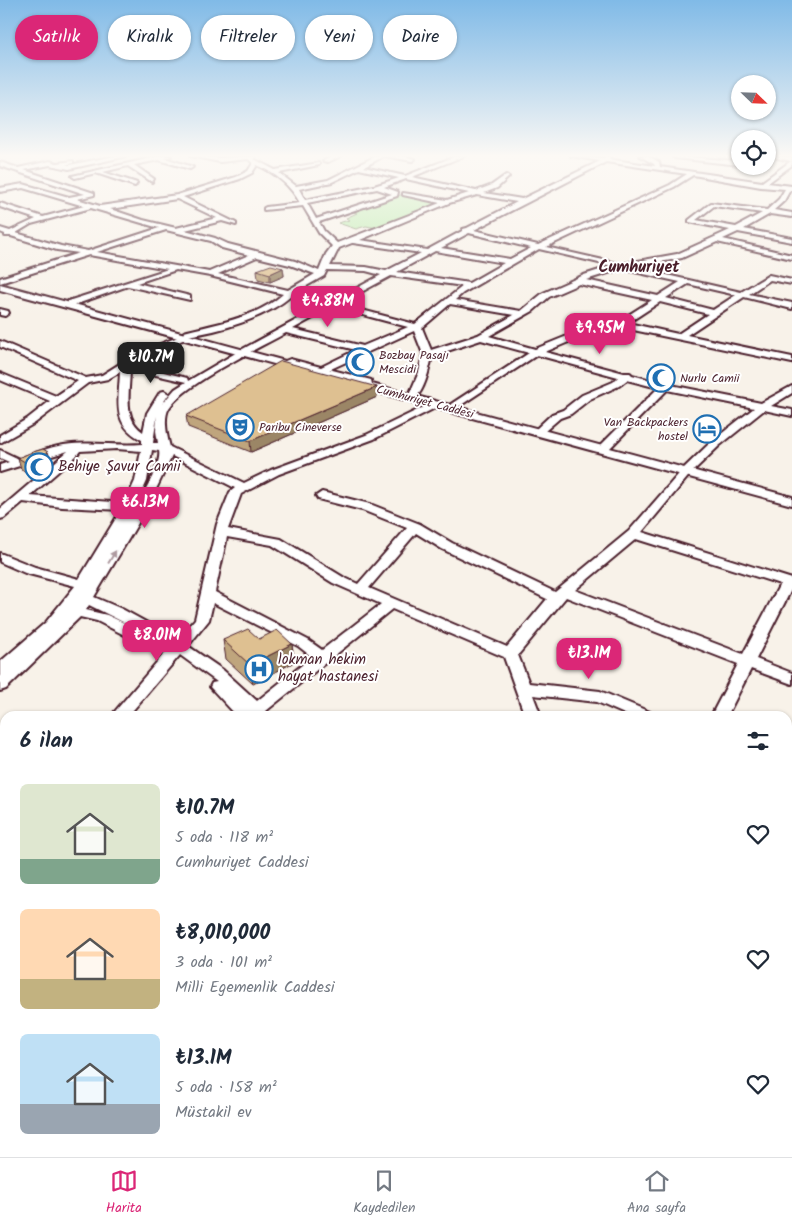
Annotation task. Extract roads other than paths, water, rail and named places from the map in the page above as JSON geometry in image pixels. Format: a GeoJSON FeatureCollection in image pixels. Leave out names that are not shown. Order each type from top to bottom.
{"type":"FeatureCollection","features":[{"type":"Feature","properties":{"kind":"main road","name":"Cumhuriyet Caddesi"},"geometry":{"type":"LineString","coordinates":[[0,284],[185,336]]}},
{"type":"Feature","properties":{"kind":"main road","name":"Cumhuriyet Caddesi"},"geometry":{"type":"LineString","coordinates":[[0,284],[792,501]]}},
{"type":"Feature","properties":{"kind":"main road","name":"Cumhuriyet Caddesi"},"geometry":{"type":"LineString","coordinates":[[241,351],[322,370],[456,406],[605,447],[687,472],[792,497]]}},
{"type":"Feature","properties":{"kind":"street"},"geometry":{"type":"LineString","coordinates":[[15,210],[43,219]]}},
{"type":"Feature","properties":{"kind":"street"},"geometry":{"type":"LineString","coordinates":[[0,240],[29,223],[76,210]]}},
{"type":"Feature","properties":{"kind":"street"},"geometry":{"type":"LineString","coordinates":[[106,210],[164,229],[213,240],[225,246],[256,255],[292,262],[323,271],[366,270],[470,286]]}},
{"type":"Feature","properties":{"kind":"street"},"geometry":{"type":"LineString","coordinates":[[204,210],[234,224]]}},
{"type":"Feature","properties":{"kind":"street"},"geometry":{"type":"LineString","coordinates":[[308,210],[321,232],[336,246]]}},
{"type":"Feature","properties":{"kind":"street"},"geometry":{"type":"LineString","coordinates":[[316,221],[349,210]]}},
{"type":"Feature","properties":{"kind":"street"},"geometry":{"type":"LineString","coordinates":[[0,440],[32,422],[57,400],[85,382],[105,376],[140,355],[185,336],[237,321],[266,310],[323,271],[330,254],[336,246],[427,210]]}},
{"type":"Feature","properties":{"kind":"street"},"geometry":{"type":"LineString","coordinates":[[386,273],[505,210]]}},
{"type":"Feature","properties":{"kind":"street"},"geometry":{"type":"LineString","coordinates":[[322,370],[364,349],[417,327],[470,286],[541,246],[600,220],[618,210]]}},
{"type":"Feature","properties":{"kind":"street"},"geometry":{"type":"LineString","coordinates":[[705,210],[691,221],[792,240]]}},
{"type":"Feature","properties":{"kind":"street"},"geometry":{"type":"LineString","coordinates":[[754,210],[792,215]]}},
{"type":"Feature","properties":{"kind":"street"},"geometry":{"type":"LineString","coordinates":[[428,354],[481,337],[530,309],[546,295],[578,281],[628,266],[679,256],[756,221],[770,210]]}},
{"type":"Feature","properties":{"kind":"street"},"geometry":{"type":"LineString","coordinates":[[176,231],[222,219]]}},
{"type":"Feature","properties":{"kind":"street"},"geometry":{"type":"LineString","coordinates":[[0,284],[164,229]]}},
{"type":"Feature","properties":{"kind":"street"},"geometry":{"type":"LineString","coordinates":[[0,230],[60,248],[210,274],[417,327]]}},
{"type":"Feature","properties":{"kind":"street"},"geometry":{"type":"LineString","coordinates":[[0,674],[65,625],[141,482],[151,416],[156,404],[165,393],[184,380],[468,230],[792,306]]}},
{"type":"Feature","properties":{"kind":"street"},"geometry":{"type":"LineString","coordinates":[[352,240],[424,252]]}},
{"type":"Feature","properties":{"kind":"street"},"geometry":{"type":"LineString","coordinates":[[716,240],[792,257]]}},
{"type":"Feature","properties":{"kind":"street"},"geometry":{"type":"LineString","coordinates":[[434,249],[512,262]]}},
{"type":"Feature","properties":{"kind":"street"},"geometry":{"type":"LineString","coordinates":[[210,274],[256,255]]}},
{"type":"Feature","properties":{"kind":"street"},"geometry":{"type":"LineString","coordinates":[[628,266],[742,293]]}},
{"type":"Feature","properties":{"kind":"street"},"geometry":{"type":"LineString","coordinates":[[71,303],[176,269]]}},
{"type":"Feature","properties":{"kind":"street"},"geometry":{"type":"LineString","coordinates":[[680,336],[768,277],[792,282]]}},
{"type":"Feature","properties":{"kind":"street"},"geometry":{"type":"LineString","coordinates":[[578,281],[714,313]]}},
{"type":"Feature","properties":{"kind":"street"},"geometry":{"type":"LineString","coordinates":[[621,324],[687,281]]}},
{"type":"Feature","properties":{"kind":"street"},"geometry":{"type":"LineString","coordinates":[[128,284],[187,298]]}},
{"type":"Feature","properties":{"kind":"street"},"geometry":{"type":"LineString","coordinates":[[449,301],[520,313]]}},
{"type":"Feature","properties":{"kind":"street"},"geometry":{"type":"LineString","coordinates":[[80,598],[141,508],[165,454],[161,430],[162,415],[167,404],[191,382],[241,351],[286,330],[330,304]]}},
{"type":"Feature","properties":{"kind":"street"},"geometry":{"type":"LineString","coordinates":[[456,406],[536,352],[580,334],[600,322],[621,324],[792,360]]}},
{"type":"Feature","properties":{"kind":"street"},"geometry":{"type":"LineString","coordinates":[[414,395],[424,372],[428,354],[417,327]]}},
{"type":"Feature","properties":{"kind":"street"},"geometry":{"type":"LineString","coordinates":[[286,330],[364,349]]}},
{"type":"Feature","properties":{"kind":"street"},"geometry":{"type":"LineString","coordinates":[[481,337],[627,375],[665,387],[792,414]]}},
{"type":"Feature","properties":{"kind":"street"},"geometry":{"type":"LineString","coordinates":[[0,344],[85,382]]}},
{"type":"Feature","properties":{"kind":"street"},"geometry":{"type":"LineString","coordinates":[[125,365],[184,380]]}},
{"type":"Feature","properties":{"kind":"street"},"geometry":{"type":"LineString","coordinates":[[125,365],[122,407],[131,428],[147,447]]}},
{"type":"Feature","properties":{"kind":"street"},"geometry":{"type":"LineString","coordinates":[[541,430],[556,416],[567,412],[586,397],[616,384],[627,375]]}},
{"type":"Feature","properties":{"kind":"street"},"geometry":{"type":"LineString","coordinates":[[0,376],[57,400]]}},
{"type":"Feature","properties":{"kind":"street"},"geometry":{"type":"LineString","coordinates":[[605,447],[665,387]]}},
{"type":"Feature","properties":{"kind":"street"},"geometry":{"type":"LineString","coordinates":[[510,654],[561,595],[634,534],[687,472],[715,444],[762,407],[792,389]]}},
{"type":"Feature","properties":{"kind":"street"},"geometry":{"type":"LineString","coordinates":[[124,711],[202,620],[221,532],[239,490],[276,472],[370,436],[436,405]]}},
{"type":"Feature","properties":{"kind":"street"},"geometry":{"type":"LineString","coordinates":[[0,515],[72,454],[77,447]]}},
{"type":"Feature","properties":{"kind":"street"},"geometry":{"type":"LineString","coordinates":[[0,469],[64,448],[147,447],[239,490]]}},
{"type":"Feature","properties":{"kind":"street"},"geometry":{"type":"LineString","coordinates":[[0,453],[18,463]]}},
{"type":"Feature","properties":{"kind":"street"},"geometry":{"type":"LineString","coordinates":[[322,496],[366,508],[415,527],[447,546],[561,595],[792,679]]}},
{"type":"Feature","properties":{"kind":"street"},"geometry":{"type":"LineString","coordinates":[[22,498],[44,502],[74,502],[129,507]]}},
{"type":"Feature","properties":{"kind":"street"},"geometry":{"type":"LineString","coordinates":[[361,589],[415,527]]}},
{"type":"Feature","properties":{"kind":"street"},"geometry":{"type":"LineString","coordinates":[[221,532],[276,542],[338,580],[510,654],[531,711]]}},
{"type":"Feature","properties":{"kind":"street"},"geometry":{"type":"LineString","coordinates":[[634,534],[790,582],[722,711]]}},
{"type":"Feature","properties":{"kind":"street"},"geometry":{"type":"LineString","coordinates":[[0,557],[30,570],[80,598],[102,618],[177,651],[228,696],[250,711]]}},
{"type":"Feature","properties":{"kind":"street"},"geometry":{"type":"LineString","coordinates":[[208,594],[303,643],[322,657]]}},
{"type":"Feature","properties":{"kind":"street"},"geometry":{"type":"LineString","coordinates":[[259,711],[322,657],[392,602]]}},
{"type":"Feature","properties":{"kind":"street"},"geometry":{"type":"LineString","coordinates":[[522,688],[600,697],[632,711]]}},
{"type":"Feature","properties":{"kind":"place","name":"Bozbay Pasajı Mescidi"},"geometry":{"type":"Point","coordinates":[360,362]}},
{"type":"Feature","properties":{"kind":"place","name":"Nurlu Camii"},"geometry":{"type":"Point","coordinates":[661,378]}},
{"type":"Feature","properties":{"kind":"place","name":"Paribu Cineverse"},"geometry":{"type":"Point","coordinates":[240,427]}},
{"type":"Feature","properties":{"kind":"place","name":"Van Backpackers hostel"},"geometry":{"type":"Point","coordinates":[707,429]}},
{"type":"Feature","properties":{"kind":"place","name":"Behiye Şavur Camii"},"geometry":{"type":"Point","coordinates":[39,467]}},
{"type":"Feature","properties":{"kind":"place","name":"lokman hekim hayat hastanesi"},"geometry":{"type":"Point","coordinates":[259,669]}},
{"type":"Feature","properties":{"kind":"district","name":"Cumhuriyet"},"geometry":{"type":"Point","coordinates":[639,267]}}]}
